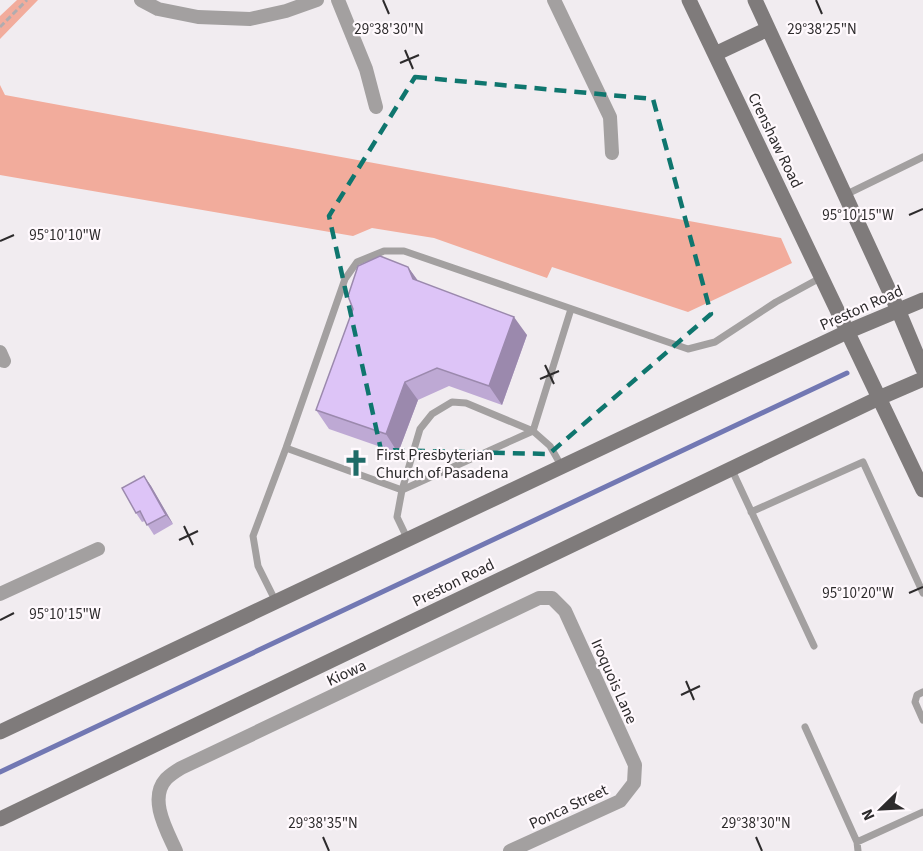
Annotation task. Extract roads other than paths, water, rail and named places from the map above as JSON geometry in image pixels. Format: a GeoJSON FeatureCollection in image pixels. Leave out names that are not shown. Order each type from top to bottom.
{"type":"FeatureCollection","features":[{"type":"Feature","properties":{"kind":"main road","name":"Crenshaw Road"},"geometry":{"type":"LineString","coordinates":[[689,0],[923,490]]}},
{"type":"Feature","properties":{"kind":"main road"},"geometry":{"type":"LineString","coordinates":[[754,0],[899,312],[923,369]]}},
{"type":"Feature","properties":{"kind":"main road"},"geometry":{"type":"LineString","coordinates":[[715,54],[768,29]]}},
{"type":"Feature","properties":{"kind":"main road","name":"Preston Road"},"geometry":{"type":"LineString","coordinates":[[0,732],[849,331],[923,300]]}},
{"type":"Feature","properties":{"kind":"main road","name":"Preston Road"},"geometry":{"type":"LineString","coordinates":[[0,819],[731,468],[923,379]]}},
{"type":"Feature","properties":{"kind":"street"},"geometry":{"type":"LineString","coordinates":[[141,0],[158,9],[198,17],[249,19],[286,11],[317,0]]}},
{"type":"Feature","properties":{"kind":"street"},"geometry":{"type":"LineString","coordinates":[[338,0],[366,69],[376,106]]}},
{"type":"Feature","properties":{"kind":"street"},"geometry":{"type":"LineString","coordinates":[[554,0],[610,117],[612,153]]}},
{"type":"Feature","properties":{"kind":"street"},"geometry":{"type":"LineString","coordinates":[[0,594],[98,549]]}},
{"type":"Feature","properties":{"kind":"street","name":"Kiowa"},"geometry":{"type":"LineString","coordinates":[[176,851],[158,805],[161,787],[166,778],[181,768],[539,598],[552,598]]}},
{"type":"Feature","properties":{"kind":"street","name":"Iroquois Lane"},"geometry":{"type":"LineString","coordinates":[[552,598],[565,610],[635,765],[634,783]]}},
{"type":"Feature","properties":{"kind":"street","name":"Ponca Street"},"geometry":{"type":"LineString","coordinates":[[510,851],[620,801],[634,783]]}},
{"type":"Feature","properties":{"kind":"lane"},"geometry":{"type":"LineString","coordinates":[[845,195],[923,157]]}},
{"type":"Feature","properties":{"kind":"lane"},"geometry":{"type":"LineString","coordinates":[[276,603],[258,566],[253,536],[345,279],[357,262],[384,251],[404,251],[688,349],[715,342],[776,302],[822,277]]}},
{"type":"Feature","properties":{"kind":"lane"},"geometry":{"type":"LineString","coordinates":[[286,448],[402,490],[532,431],[572,309]]}},
{"type":"Feature","properties":{"kind":"lane"},"geometry":{"type":"LineString","coordinates":[[408,540],[397,518],[402,490],[420,429],[432,414],[452,402],[466,402],[532,431],[550,446],[562,467]]}},
{"type":"Feature","properties":{"kind":"lane"},"geometry":{"type":"LineString","coordinates":[[751,512],[864,462],[923,593]]}},
{"type":"Feature","properties":{"kind":"lane"},"geometry":{"type":"LineString","coordinates":[[731,468],[814,646]]}},
{"type":"Feature","properties":{"kind":"lane"},"geometry":{"type":"LineString","coordinates":[[923,692],[917,695],[915,702],[923,720]]}},
{"type":"Feature","properties":{"kind":"lane"},"geometry":{"type":"LineString","coordinates":[[805,727],[857,842],[858,851]]}},
{"type":"Feature","properties":{"kind":"lane"},"geometry":{"type":"LineString","coordinates":[[857,842],[923,812]]}},
{"type":"Feature","properties":{"kind":"waterway"},"geometry":{"type":"LineString","coordinates":[[0,772],[847,373]]}},
{"type":"Feature","properties":{"kind":"place","name":"First Presbyterian Church of Pasadena"},"geometry":{"type":"Point","coordinates":[356,463]}}]}
